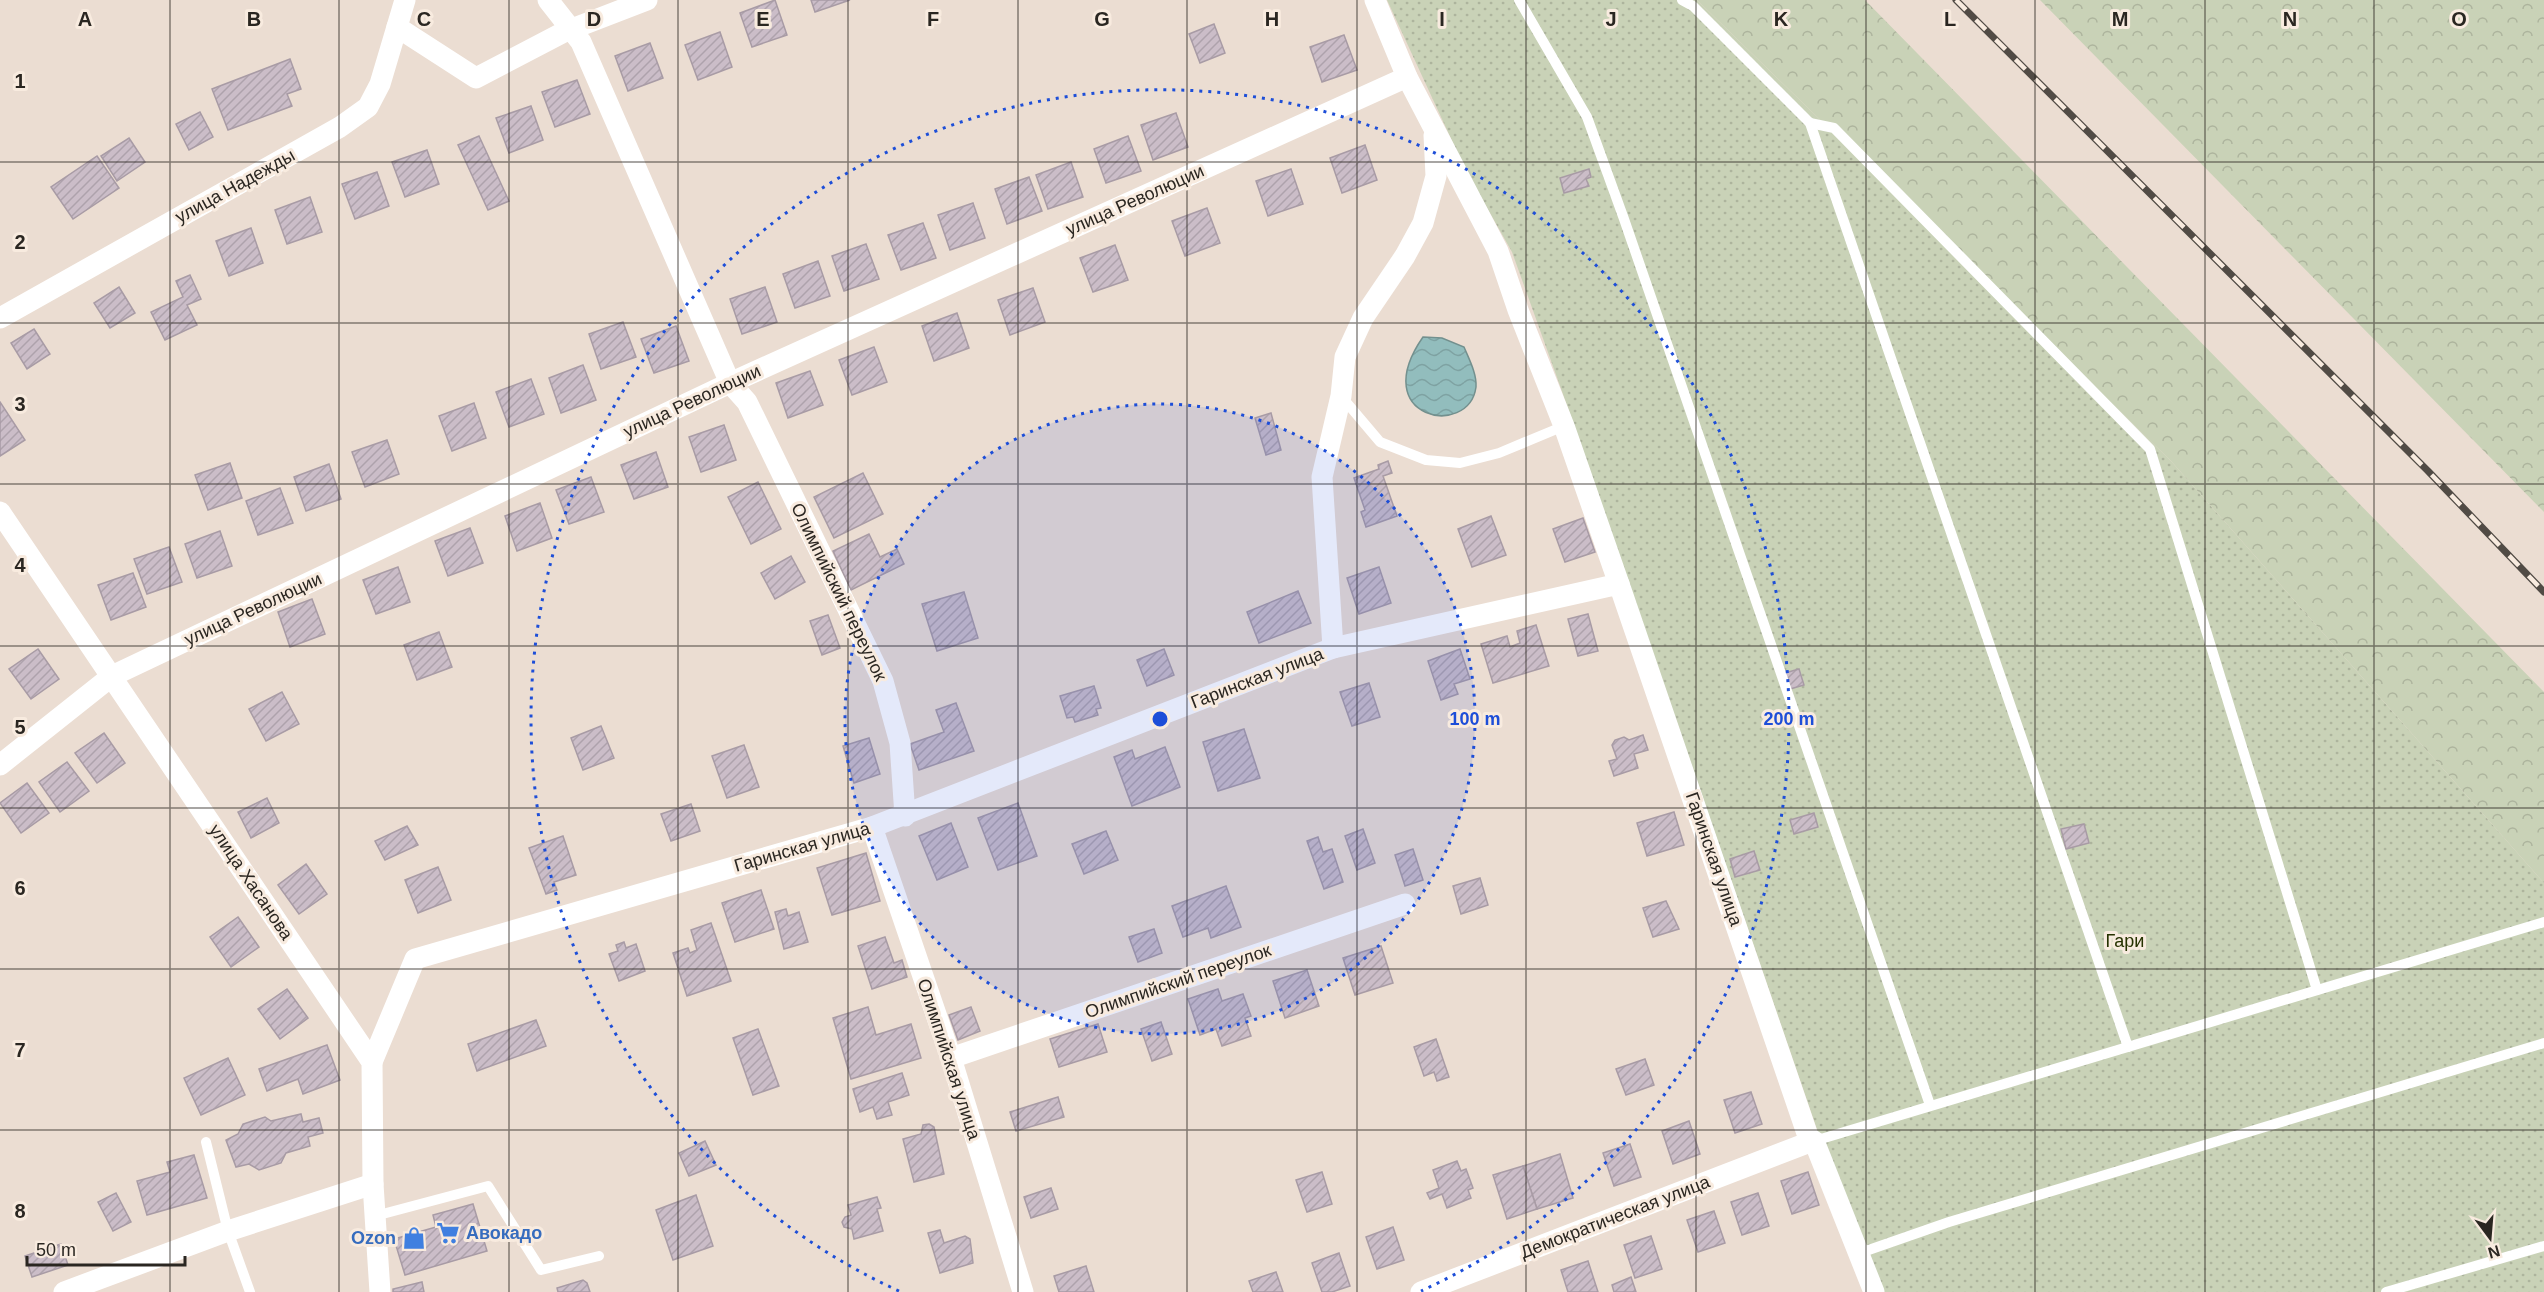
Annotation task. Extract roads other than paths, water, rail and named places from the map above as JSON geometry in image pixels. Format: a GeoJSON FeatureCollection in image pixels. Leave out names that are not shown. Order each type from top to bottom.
{"type":"FeatureCollection","features":[{"type":"Feature","properties":{"kind":"street","name":"улица Надежды"},"geometry":{"type":"LineString","coordinates":[[0,318],[340,127],[368,106],[380,84],[405,0]]}},
{"type":"Feature","properties":{"kind":"street","name":"Олимпийский переулок"},"geometry":{"type":"LineString","coordinates":[[548,0],[581,42],[730,383],[747,402],[883,681],[900,743],[905,816]]}},
{"type":"Feature","properties":{"kind":"street"},"geometry":{"type":"LineString","coordinates":[[397,27],[476,78],[571,29],[647,0]]}},
{"type":"Feature","properties":{"kind":"street"},"geometry":{"type":"LineString","coordinates":[[1375,0],[1407,77],[1498,251],[1518,310],[1564,426],[1619,584]]}},
{"type":"Feature","properties":{"kind":"street","name":"улица Революции"},"geometry":{"type":"LineString","coordinates":[[0,765],[112,676],[730,383],[1407,77]]}},
{"type":"Feature","properties":{"kind":"street"},"geometry":{"type":"LineString","coordinates":[[1333,648],[1322,477],[1341,396],[1346,357],[1363,318],[1405,256],[1423,224],[1436,176],[1434,128]]}},
{"type":"Feature","properties":{"kind":"street","name":"улица Хасанова"},"geometry":{"type":"LineString","coordinates":[[0,512],[372,1062]]}},
{"type":"Feature","properties":{"kind":"street","name":"Гаринская улица"},"geometry":{"type":"LineString","coordinates":[[372,1062],[415,959],[905,816],[1333,648],[1619,584],[1812,1141],[1860,1253],[1874,1292]]}},
{"type":"Feature","properties":{"kind":"street","name":"Олимпийская улица"},"geometry":{"type":"LineString","coordinates":[[872,827],[951,1058],[1023,1292]]}},
{"type":"Feature","properties":{"kind":"street","name":"Олимпийский переулок"},"geometry":{"type":"LineString","coordinates":[[951,1058],[1405,904]]}},
{"type":"Feature","properties":{"kind":"street"},"geometry":{"type":"LineString","coordinates":[[372,1062],[373,1184],[380,1292]]}},
{"type":"Feature","properties":{"kind":"street","name":"Демократическая улица"},"geometry":{"type":"LineString","coordinates":[[1420,1292],[1812,1141]]}},
{"type":"Feature","properties":{"kind":"street"},"geometry":{"type":"LineString","coordinates":[[64,1292],[228,1231],[373,1184]]}},
{"type":"Feature","properties":{"kind":"lane"},"geometry":{"type":"LineString","coordinates":[[1519,0],[1587,117],[1930,1105]]}},
{"type":"Feature","properties":{"kind":"lane"},"geometry":{"type":"LineString","coordinates":[[1682,0],[1693,6],[1810,123],[2128,1047]]}},
{"type":"Feature","properties":{"kind":"lane"},"geometry":{"type":"LineString","coordinates":[[1810,123],[1834,128],[2150,448],[2317,990]]}},
{"type":"Feature","properties":{"kind":"lane"},"geometry":{"type":"LineString","coordinates":[[1341,396],[1380,442],[1426,460],[1460,463],[1499,453],[1564,426]]}},
{"type":"Feature","properties":{"kind":"lane"},"geometry":{"type":"LineString","coordinates":[[1812,1141],[2544,922]]}},
{"type":"Feature","properties":{"kind":"lane"},"geometry":{"type":"LineString","coordinates":[[1860,1253],[1949,1222],[2544,1043]]}},
{"type":"Feature","properties":{"kind":"lane"},"geometry":{"type":"LineString","coordinates":[[206,1142],[228,1231],[250,1292]]}},
{"type":"Feature","properties":{"kind":"lane"},"geometry":{"type":"LineString","coordinates":[[375,1216],[488,1186],[541,1270],[599,1256]]}},
{"type":"Feature","properties":{"kind":"lane"},"geometry":{"type":"LineString","coordinates":[[2386,1292],[2544,1246]]}},
{"type":"Feature","properties":{"kind":"water"},"geometry":{"type":"Polygon","coordinates":[[[1423,337],[1442,338],[1464,347],[1474,372],[1476,387],[1469,403],[1457,413],[1441,416],[1426,412],[1413,403],[1406,387],[1409,365],[1423,337]]]}},
{"type":"Feature","properties":{"kind":"railway"},"geometry":{"type":"LineString","coordinates":[[1956,0],[2428,471],[2544,592]]}},
{"type":"Feature","properties":{"kind":"place","name":"Авокадо"},"geometry":{"type":"Point","coordinates":[448,1233]}},
{"type":"Feature","properties":{"kind":"place","name":"Ozon"},"geometry":{"type":"Point","coordinates":[414,1238]}},
{"type":"Feature","properties":{"kind":"park label","name":"Гари"},"geometry":{"type":"Point","coordinates":[2125,941]}}]}
